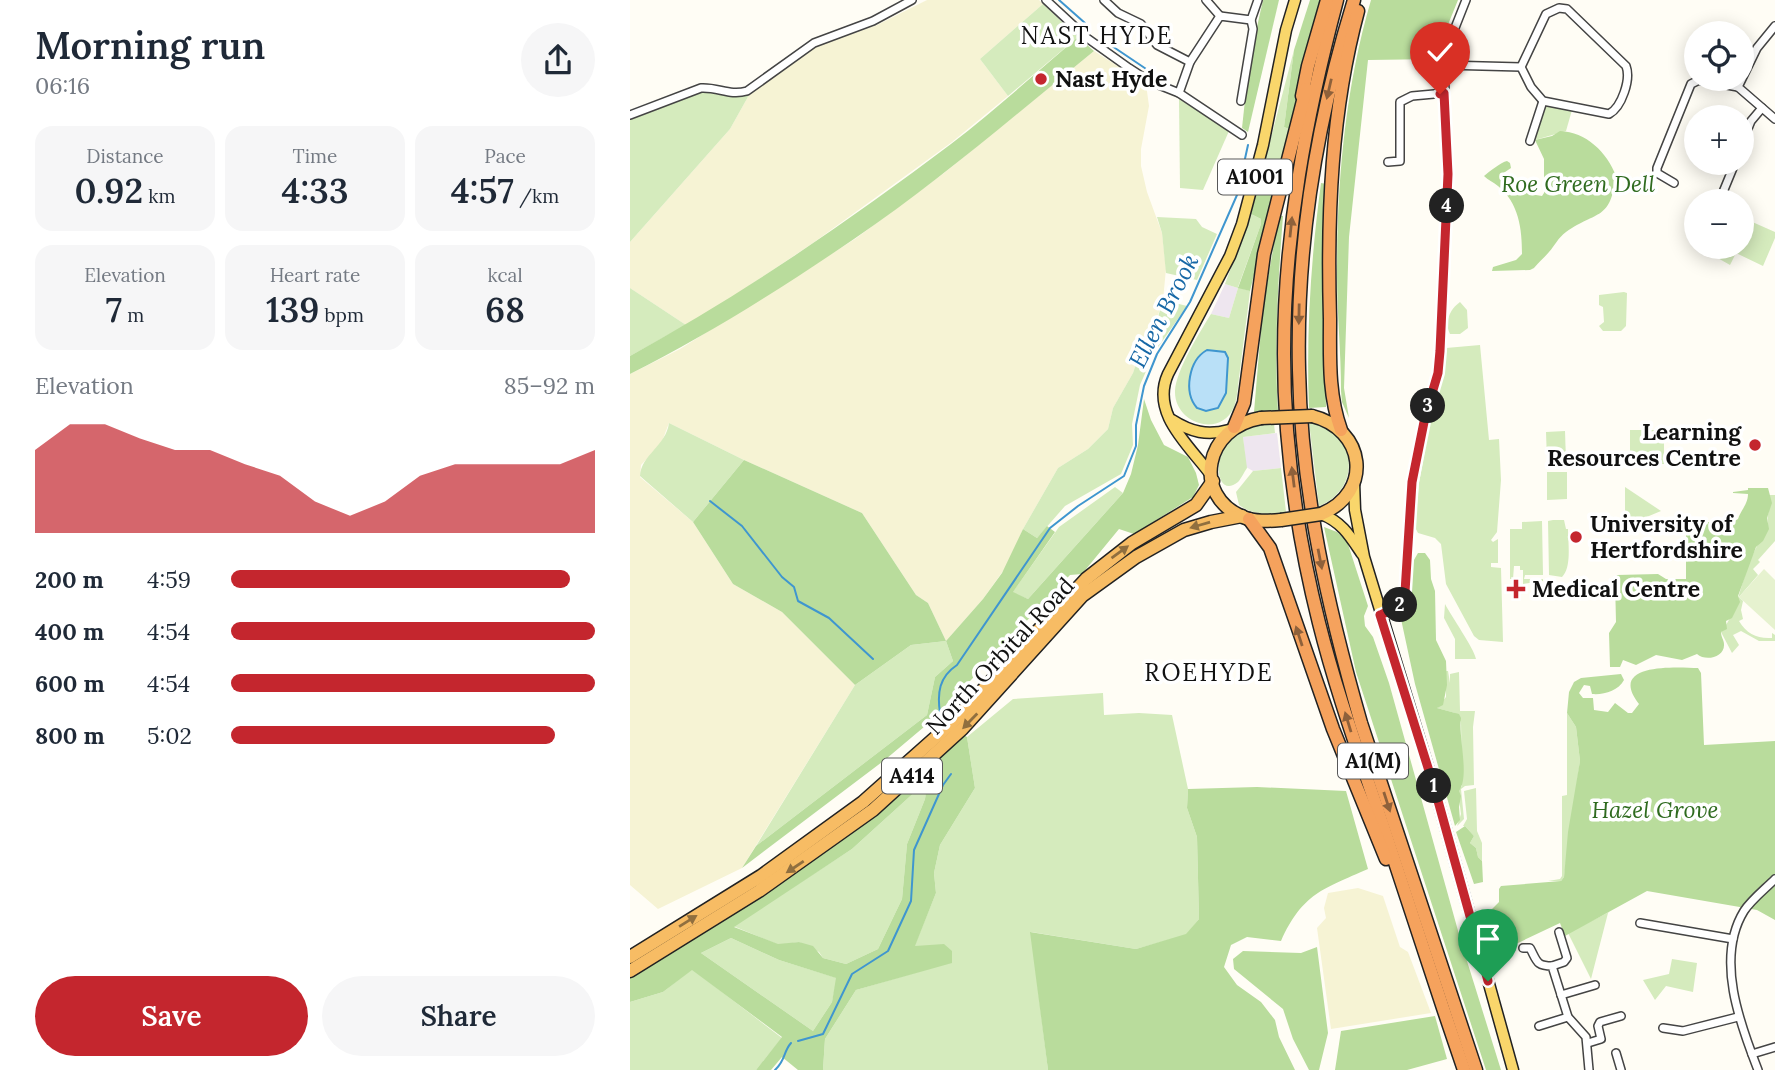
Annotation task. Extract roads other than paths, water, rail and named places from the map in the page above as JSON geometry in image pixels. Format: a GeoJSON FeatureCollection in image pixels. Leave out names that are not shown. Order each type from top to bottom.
{"type":"FeatureCollection","features":[{"type":"Feature","properties":{"kind":"highway"},"geometry":{"type":"LineString","coordinates":[[1327,0],[1308,65],[1300,110],[1264,254],[1244,403],[1232,429],[1217,446],[1211,465],[1212,478],[1223,502],[1257,527],[1270,548],[1333,729],[1378,841],[1408,903]]}},
{"type":"Feature","properties":{"kind":"highway"},"geometry":{"type":"LineString","coordinates":[[1300,110],[1336,0]]}},
{"type":"Feature","properties":{"kind":"highway","name":"A1(M)"},"geometry":{"type":"LineString","coordinates":[[1336,0],[1311,102],[1291,222],[1284,356],[1288,442],[1303,550],[1319,623],[1354,740],[1464,1070]]}},
{"type":"Feature","properties":{"kind":"highway","name":"A1(M)"},"geometry":{"type":"LineString","coordinates":[[1354,0],[1325,104],[1308,200],[1299,309],[1298,371],[1304,454],[1317,539],[1345,667],[1476,1070]]}},
{"type":"Feature","properties":{"kind":"highway"},"geometry":{"type":"LineString","coordinates":[[1341,430],[1331,393],[1329,206],[1342,90],[1361,0]]}},
{"type":"Feature","properties":{"kind":"highway"},"geometry":{"type":"LineString","coordinates":[[1232,429],[1245,421],[1261,418],[1312,416],[1331,422],[1341,430],[1355,454],[1354,482],[1342,502],[1321,514],[1281,520],[1246,518]]}},
{"type":"Feature","properties":{"kind":"highway","name":"North Orbital Road"},"geometry":{"type":"LineString","coordinates":[[630,957],[761,876],[863,802],[953,722],[1086,579],[1132,544],[1196,505],[1212,478]]}},
{"type":"Feature","properties":{"kind":"highway","name":"North Orbital Road"},"geometry":{"type":"LineString","coordinates":[[630,971],[759,891],[873,810],[970,722],[1082,596],[1136,557],[1184,530],[1211,522],[1246,518]]}},
{"type":"Feature","properties":{"kind":"main road","name":"A1001"},"geometry":{"type":"LineString","coordinates":[[1212,478],[1169,419],[1163,399],[1165,382],[1230,256],[1242,224],[1266,133],[1286,30],[1295,0]]}},
{"type":"Feature","properties":{"kind":"main road"},"geometry":{"type":"LineString","coordinates":[[1169,419],[1186,429],[1201,433],[1215,434],[1232,429]]}},
{"type":"Feature","properties":{"kind":"main road"},"geometry":{"type":"LineString","coordinates":[[1354,482],[1355,510],[1364,557],[1435,790],[1513,1070]]}},
{"type":"Feature","properties":{"kind":"main road"},"geometry":{"type":"LineString","coordinates":[[1321,514],[1335,519],[1343,526],[1364,557]]}},
{"type":"Feature","properties":{"kind":"street"},"geometry":{"type":"LineString","coordinates":[[630,115],[701,89],[710,88],[735,94],[747,91],[814,43],[873,21],[912,0]]}},
{"type":"Feature","properties":{"kind":"street"},"geometry":{"type":"LineString","coordinates":[[1046,0],[1087,38],[1129,68],[1149,81],[1180,93],[1242,135]]}},
{"type":"Feature","properties":{"kind":"street"},"geometry":{"type":"LineString","coordinates":[[1104,0],[1118,13],[1141,24],[1157,44],[1190,62]]}},
{"type":"Feature","properties":{"kind":"street"},"geometry":{"type":"LineString","coordinates":[[1206,0],[1220,16],[1251,20]]}},
{"type":"Feature","properties":{"kind":"street"},"geometry":{"type":"LineString","coordinates":[[1241,101],[1253,29],[1251,20],[1258,0]]}},
{"type":"Feature","properties":{"kind":"street"},"geometry":{"type":"LineString","coordinates":[[1380,615],[1396,608],[1402,602],[1405,592],[1412,482],[1425,417],[1438,373],[1448,174],[1444,65],[1447,48],[1466,0]]}},
{"type":"Feature","properties":{"kind":"street"},"geometry":{"type":"LineString","coordinates":[[1567,9],[1572,0]]}},
{"type":"Feature","properties":{"kind":"street"},"geometry":{"type":"LineString","coordinates":[[1567,9],[1626,66],[1629,73],[1615,111],[1609,114],[1543,101],[1531,87],[1521,67],[1546,14],[1553,10],[1567,9]]}},
{"type":"Feature","properties":{"kind":"street"},"geometry":{"type":"LineString","coordinates":[[1180,93],[1190,62],[1220,16]]}},
{"type":"Feature","properties":{"kind":"street"},"geometry":{"type":"LineString","coordinates":[[1754,54],[1775,26]]}},
{"type":"Feature","properties":{"kind":"street"},"geometry":{"type":"LineString","coordinates":[[1444,65],[1521,67]]}},
{"type":"Feature","properties":{"kind":"street"},"geometry":{"type":"LineString","coordinates":[[1674,183],[1660,177],[1657,168],[1688,91]]}},
{"type":"Feature","properties":{"kind":"street"},"geometry":{"type":"LineString","coordinates":[[1743,91],[1775,119]]}},
{"type":"Feature","properties":{"kind":"street"},"geometry":{"type":"LineString","coordinates":[[1388,162],[1400,160],[1400,102],[1412,96],[1444,93]]}},
{"type":"Feature","properties":{"kind":"street"},"geometry":{"type":"LineString","coordinates":[[1530,141],[1543,101]]}},
{"type":"Feature","properties":{"kind":"street"},"geometry":{"type":"LineString","coordinates":[[1754,117],[1762,108]]}},
{"type":"Feature","properties":{"kind":"street"},"geometry":{"type":"LineString","coordinates":[[1758,1070],[1738,1017],[1733,988],[1733,939],[1744,911],[1775,879]]}},
{"type":"Feature","properties":{"kind":"street"},"geometry":{"type":"LineString","coordinates":[[1640,923],[1733,939]]}},
{"type":"Feature","properties":{"kind":"street"},"geometry":{"type":"LineString","coordinates":[[1523,948],[1530,948],[1539,965],[1552,966],[1564,962],[1567,958],[1559,932]]}},
{"type":"Feature","properties":{"kind":"street"},"geometry":{"type":"LineString","coordinates":[[1552,966],[1568,1017],[1586,1037],[1589,1070]]}},
{"type":"Feature","properties":{"kind":"street"},"geometry":{"type":"LineString","coordinates":[[1561,995],[1595,985]]}},
{"type":"Feature","properties":{"kind":"street"},"geometry":{"type":"LineString","coordinates":[[1588,1043],[1601,1039],[1598,1026],[1600,1022],[1620,1016]]}},
{"type":"Feature","properties":{"kind":"street"},"geometry":{"type":"LineString","coordinates":[[1539,1026],[1568,1017]]}},
{"type":"Feature","properties":{"kind":"street"},"geometry":{"type":"LineString","coordinates":[[1663,1027],[1683,1031],[1738,1017]]}},
{"type":"Feature","properties":{"kind":"street"},"geometry":{"type":"LineString","coordinates":[[1752,1054],[1775,1047]]}},
{"type":"Feature","properties":{"kind":"street"},"geometry":{"type":"LineString","coordinates":[[1616,1053],[1621,1070]]}},
{"type":"Feature","properties":{"kind":"water"},"geometry":{"type":"Polygon","coordinates":[[[1207,350],[1225,352],[1228,358],[1226,393],[1218,408],[1206,411],[1197,408],[1189,385],[1196,361],[1207,350]]]}},
{"type":"Feature","properties":{"kind":"waterway","name":"Ellen Brook"},"geometry":{"type":"LineString","coordinates":[[1059,0],[1085,23]]}},
{"type":"Feature","properties":{"kind":"waterway","name":"Ellen Brook"},"geometry":{"type":"LineString","coordinates":[[1112,46],[1170,85]]}},
{"type":"Feature","properties":{"kind":"waterway","name":"Ellen Brook"},"geometry":{"type":"LineString","coordinates":[[940,713],[939,692],[943,680],[957,665],[1050,528],[1124,476],[1136,446],[1136,425],[1144,386],[1157,354],[1190,302],[1237,195],[1248,145]]}},
{"type":"Feature","properties":{"kind":"waterway"},"geometry":{"type":"LineString","coordinates":[[710,501],[742,526],[782,577],[794,587],[798,601],[829,618],[873,659]]}},
{"type":"Feature","properties":{"kind":"waterway","name":"Ellen Brook"},"geometry":{"type":"LineString","coordinates":[[798,1041],[823,1034],[852,974],[888,951],[911,901],[914,850],[943,785],[951,774]]}},
{"type":"Feature","properties":{"kind":"waterway","name":"Ellen Brook"},"geometry":{"type":"LineString","coordinates":[[775,1070],[791,1043]]}},
{"type":"Feature","properties":{"kind":"place","name":"Nast Hyde"},"geometry":{"type":"Point","coordinates":[1041,79]}},
{"type":"Feature","properties":{"kind":"place","name":"Learning Resources Centre"},"geometry":{"type":"Point","coordinates":[1755,445]}},
{"type":"Feature","properties":{"kind":"place","name":"University of Hertfordshire"},"geometry":{"type":"Point","coordinates":[1576,537]}},
{"type":"Feature","properties":{"kind":"place","name":"Medical Centre"},"geometry":{"type":"Point","coordinates":[1516,589]}},
{"type":"Feature","properties":{"kind":"district","name":"NAST HYDE"},"geometry":{"type":"Point","coordinates":[1097,36]}},
{"type":"Feature","properties":{"kind":"district","name":"ROEHYDE"},"geometry":{"type":"Point","coordinates":[1209,673]}},
{"type":"Feature","properties":{"kind":"park label","name":"Roe Green Dell"},"geometry":{"type":"Point","coordinates":[1578,184]}},
{"type":"Feature","properties":{"kind":"park label","name":"Hazel Grove"},"geometry":{"type":"Point","coordinates":[1655,810]}}]}
